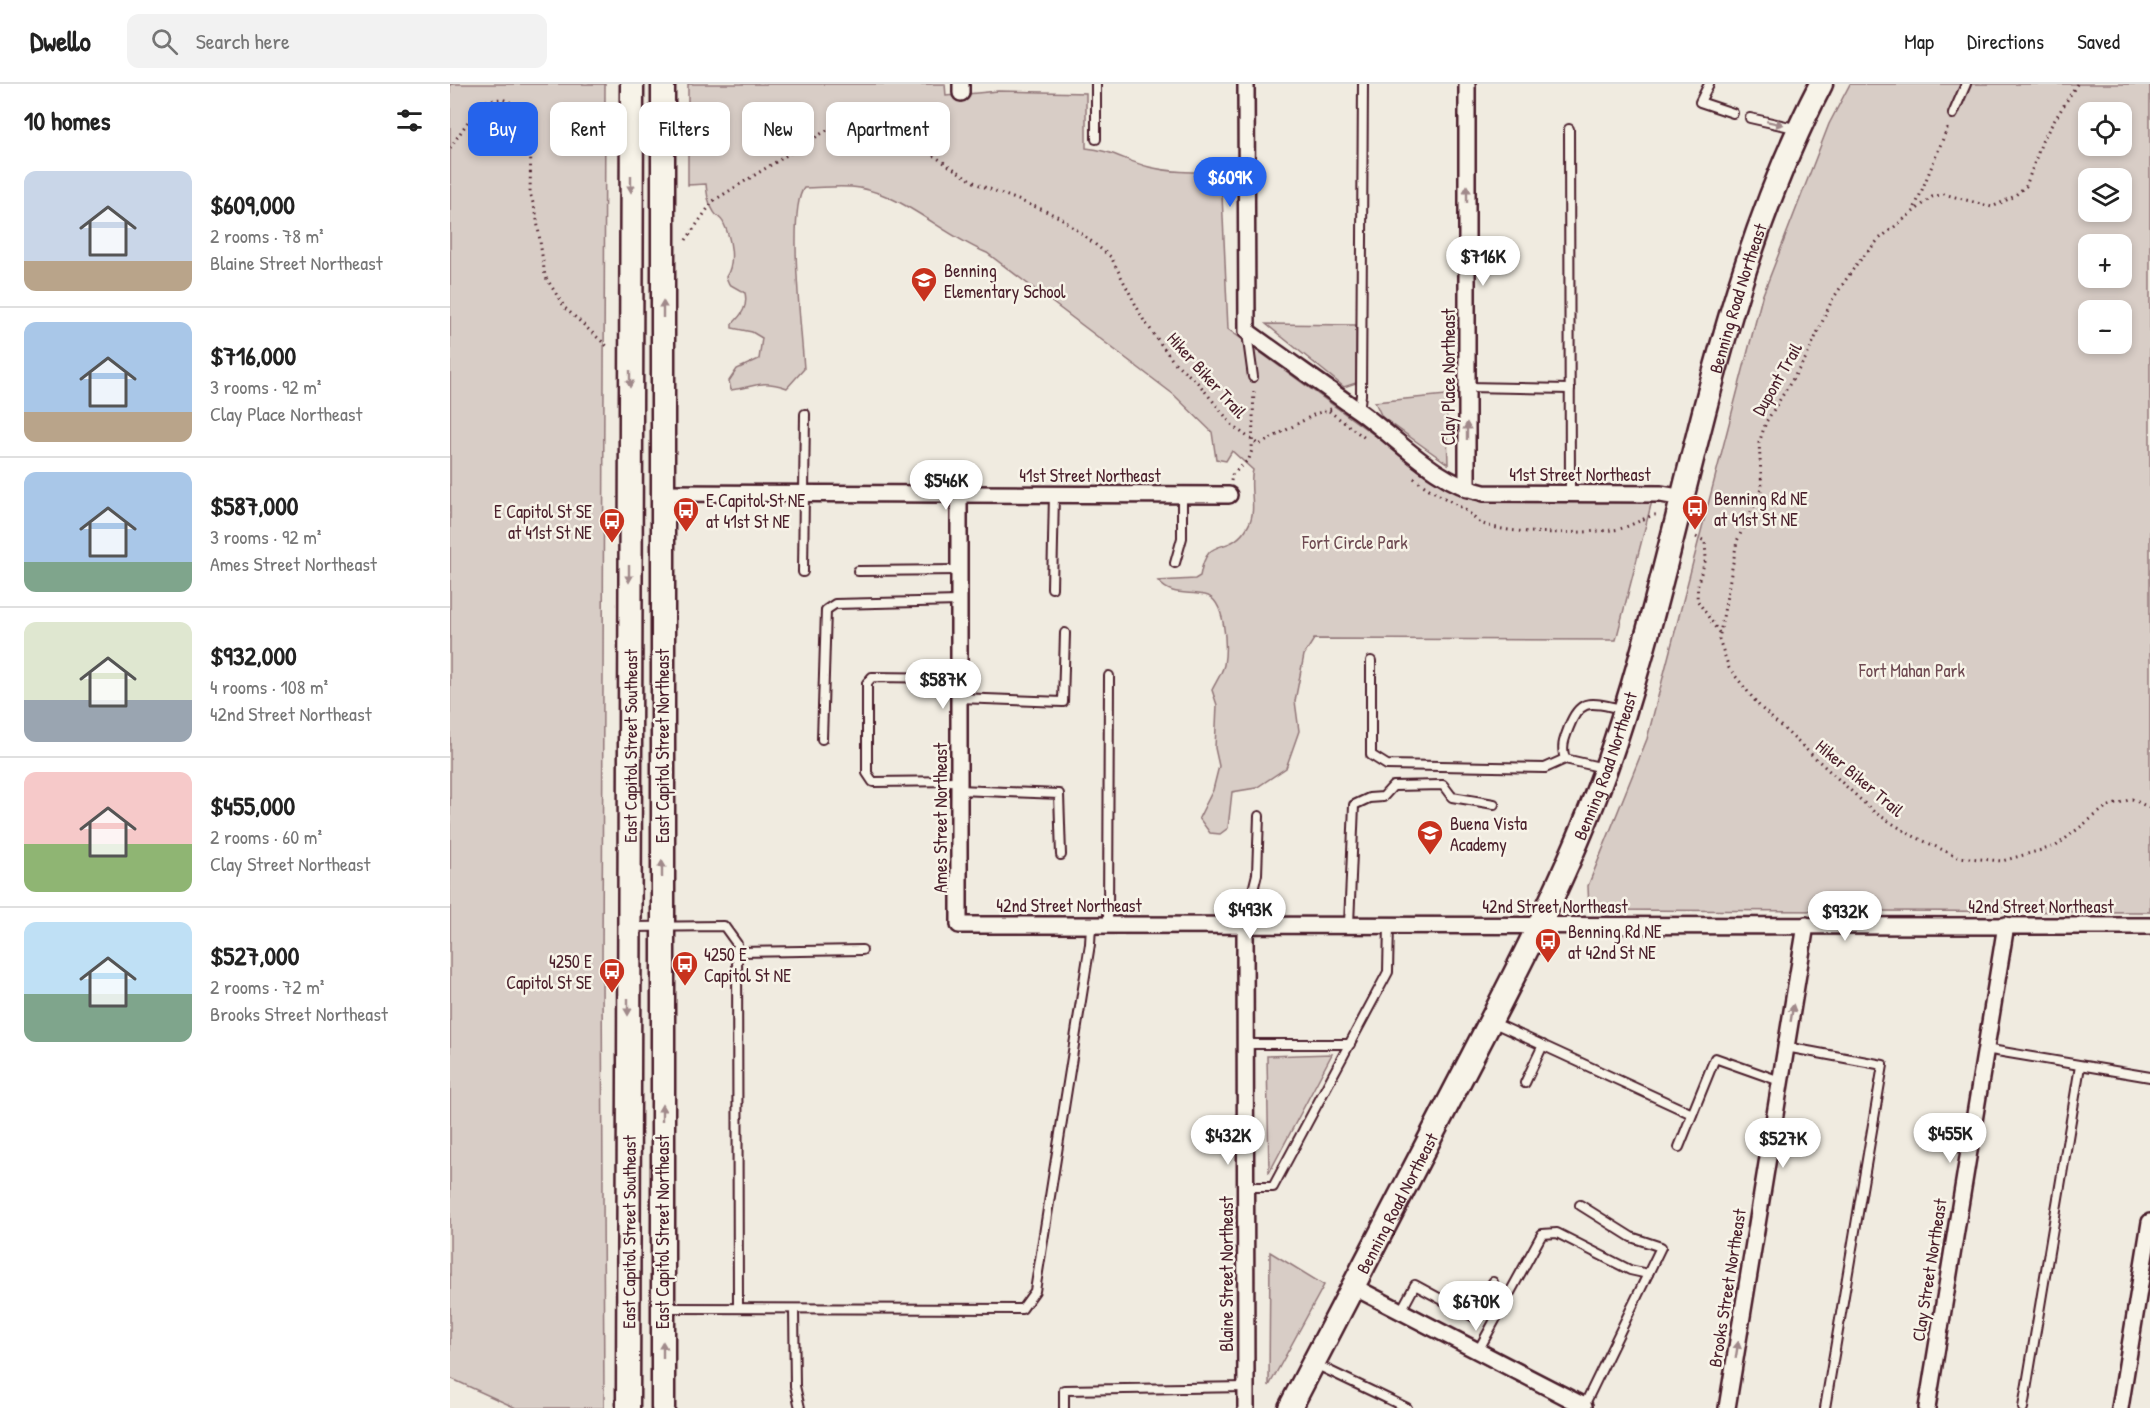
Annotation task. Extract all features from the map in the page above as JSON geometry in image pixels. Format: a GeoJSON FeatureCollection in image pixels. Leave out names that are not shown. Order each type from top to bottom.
{"type":"FeatureCollection","features":[{"type":"Feature","properties":{"kind":"main road","name":"East Capitol Street Southeast"},"geometry":{"type":"LineString","coordinates":[[628,1408],[632,84]]}},
{"type":"Feature","properties":{"kind":"main road","name":"East Capitol Street Northeast"},"geometry":{"type":"LineString","coordinates":[[663,84],[663,1408]]}},
{"type":"Feature","properties":{"kind":"main road","name":"Benning Road Northeast"},"geometry":{"type":"LineString","coordinates":[[1290,1408],[1540,926],[1606,768],[1683,498],[1745,266],[1766,205],[1821,84]]}},
{"type":"Feature","properties":{"kind":"street"},"geometry":{"type":"LineString","coordinates":[[1246,84],[1247,331]]}},
{"type":"Feature","properties":{"kind":"street","name":"Clay Place Northeast"},"geometry":{"type":"LineString","coordinates":[[1467,84],[1467,489]]}},
{"type":"Feature","properties":{"kind":"street","name":"41st Street Northeast"},"geometry":{"type":"LineString","coordinates":[[1247,331],[1432,468],[1467,489],[1484,493],[1661,494],[1683,498]]}},
{"type":"Feature","properties":{"kind":"street","name":"41st Street Northeast"},"geometry":{"type":"LineString","coordinates":[[662,493],[1229,495]]}},
{"type":"Feature","properties":{"kind":"street","name":"Ames Street Northeast"},"geometry":{"type":"LineString","coordinates":[[959,494],[959,925]]}},
{"type":"Feature","properties":{"kind":"street","name":"42nd Street Northeast"},"geometry":{"type":"LineString","coordinates":[[959,925],[1245,923],[1540,926],[2150,926]]}},
{"type":"Feature","properties":{"kind":"street","name":"Blaine Street Northeast"},"geometry":{"type":"LineString","coordinates":[[1245,923],[1246,1408]]}},
{"type":"Feature","properties":{"kind":"street","name":"Brooks Street Northeast"},"geometry":{"type":"LineString","coordinates":[[1727,1408],[1806,925]]}},
{"type":"Feature","properties":{"kind":"street","name":"Clay Street Northeast"},"geometry":{"type":"LineString","coordinates":[[1927,1408],[2006,926]]}},
{"type":"Feature","properties":{"kind":"street"},"geometry":{"type":"LineString","coordinates":[[2120,1408],[2150,1222]]}},
{"type":"Feature","properties":{"kind":"street"},"geometry":{"type":"LineString","coordinates":[[1353,1287],[1583,1407]]}},
{"type":"Feature","properties":{"kind":"lane"},"geometry":{"type":"LineString","coordinates":[[1096,84],[1096,140]]}},
{"type":"Feature","properties":{"kind":"lane"},"geometry":{"type":"LineString","coordinates":[[1354,408],[1362,383],[1363,84]]}},
{"type":"Feature","properties":{"kind":"lane"},"geometry":{"type":"LineString","coordinates":[[1709,84],[1700,102],[1733,113]]}},
{"type":"Feature","properties":{"kind":"lane"},"geometry":{"type":"LineString","coordinates":[[1953,114],[1966,84]]}},
{"type":"Feature","properties":{"kind":"lane"},"geometry":{"type":"LineString","coordinates":[[1750,118],[1799,129]]}},
{"type":"Feature","properties":{"kind":"lane"},"geometry":{"type":"LineString","coordinates":[[1569,129],[1570,492]]}},
{"type":"Feature","properties":{"kind":"lane"},"geometry":{"type":"LineString","coordinates":[[1247,331],[1253,377]]}},
{"type":"Feature","properties":{"kind":"lane"},"geometry":{"type":"LineString","coordinates":[[1467,387],[1570,389]]}},
{"type":"Feature","properties":{"kind":"lane"},"geometry":{"type":"LineString","coordinates":[[804,572],[805,414]]}},
{"type":"Feature","properties":{"kind":"lane"},"geometry":{"type":"LineString","coordinates":[[1052,588],[1054,495]]}},
{"type":"Feature","properties":{"kind":"lane"},"geometry":{"type":"LineString","coordinates":[[1175,563],[1182,538],[1182,495]]}},
{"type":"Feature","properties":{"kind":"lane"},"geometry":{"type":"LineString","coordinates":[[858,571],[959,570]]}},
{"type":"Feature","properties":{"kind":"lane"},"geometry":{"type":"LineString","coordinates":[[822,739],[826,610],[835,604],[959,601]]}},
{"type":"Feature","properties":{"kind":"lane"},"geometry":{"type":"LineString","coordinates":[[959,698],[1064,702],[1065,633]]}},
{"type":"Feature","properties":{"kind":"lane"},"geometry":{"type":"LineString","coordinates":[[1371,661],[1371,755],[1387,765],[1545,768],[1565,759],[1606,768]]}},
{"type":"Feature","properties":{"kind":"lane"},"geometry":{"type":"LineString","coordinates":[[1108,924],[1109,676]]}},
{"type":"Feature","properties":{"kind":"lane"},"geometry":{"type":"LineString","coordinates":[[959,678],[872,677],[867,683],[867,773],[873,782],[1059,794],[1061,855]]}},
{"type":"Feature","properties":{"kind":"lane"},"geometry":{"type":"LineString","coordinates":[[1565,759],[1561,747],[1574,712],[1581,705],[1591,704],[1624,709]]}},
{"type":"Feature","properties":{"kind":"lane"},"geometry":{"type":"LineString","coordinates":[[1349,924],[1354,805],[1369,798],[1383,797],[1393,786],[1443,785],[1452,797],[1494,804]]}},
{"type":"Feature","properties":{"kind":"lane"},"geometry":{"type":"LineString","coordinates":[[1245,923],[1257,874],[1259,816]]}},
{"type":"Feature","properties":{"kind":"lane"},"geometry":{"type":"LineString","coordinates":[[1245,1187],[1272,1187],[1388,972],[1389,924]]}},
{"type":"Feature","properties":{"kind":"lane"},"geometry":{"type":"LineString","coordinates":[[663,1308],[1022,1309],[1035,1291],[1090,945],[1091,925]]}},
{"type":"Feature","properties":{"kind":"lane"},"geometry":{"type":"LineString","coordinates":[[629,927],[724,926],[737,944],[738,1308]]}},
{"type":"Feature","properties":{"kind":"lane"},"geometry":{"type":"LineString","coordinates":[[737,952],[862,950]]}},
{"type":"Feature","properties":{"kind":"lane"},"geometry":{"type":"LineString","coordinates":[[1491,1021],[1692,1114]]}},
{"type":"Feature","properties":{"kind":"lane"},"geometry":{"type":"LineString","coordinates":[[1245,1044],[1350,1044]]}},
{"type":"Feature","properties":{"kind":"lane"},"geometry":{"type":"LineString","coordinates":[[1526,1083],[1543,1045]]}},
{"type":"Feature","properties":{"kind":"lane"},"geometry":{"type":"LineString","coordinates":[[1786,1047],[1883,1065],[1825,1408]]}},
{"type":"Feature","properties":{"kind":"lane"},"geometry":{"type":"LineString","coordinates":[[1985,1048],[2150,1077]]}},
{"type":"Feature","properties":{"kind":"lane"},"geometry":{"type":"LineString","coordinates":[[1679,1147],[1715,1059],[1780,1081]]}},
{"type":"Feature","properties":{"kind":"lane"},"geometry":{"type":"LineString","coordinates":[[2024,1408],[2080,1066]]}},
{"type":"Feature","properties":{"kind":"lane"},"geometry":{"type":"LineString","coordinates":[[1580,1205],[1631,1237],[1661,1247],[1583,1407]]}},
{"type":"Feature","properties":{"kind":"lane"},"geometry":{"type":"LineString","coordinates":[[1478,1351],[1542,1234],[1557,1233],[1630,1270],[1648,1274]]}},
{"type":"Feature","properties":{"kind":"lane"},"geometry":{"type":"LineString","coordinates":[[1401,1311],[1415,1285],[1474,1317],[1493,1282]]}},
{"type":"Feature","properties":{"kind":"lane"},"geometry":{"type":"LineString","coordinates":[[794,1309],[795,1386],[800,1408]]}},
{"type":"Feature","properties":{"kind":"lane"},"geometry":{"type":"LineString","coordinates":[[1313,1363],[1407,1408]]}},
{"type":"Feature","properties":{"kind":"lane"},"geometry":{"type":"LineString","coordinates":[[1064,1408],[1064,1390],[1246,1387]]}},
{"type":"Feature","properties":{"kind":"path"},"geometry":{"type":"LineString","coordinates":[[1915,208],[1932,197],[1944,194],[1992,207],[2013,197],[2026,186],[2043,139],[2077,84]]}},
{"type":"Feature","properties":{"kind":"path"},"geometry":{"type":"LineString","coordinates":[[450,148],[480,104],[489,100],[502,99],[517,105],[525,119],[531,142],[530,193],[536,213],[545,276],[565,308],[608,347]]}},
{"type":"Feature","properties":{"kind":"path"},"geometry":{"type":"LineString","coordinates":[[1915,208],[1953,114]]}},
{"type":"Feature","properties":{"kind":"path","name":"Hiker Biker Trail"},"geometry":{"type":"LineString","coordinates":[[686,240],[713,201],[832,127],[902,139],[917,145],[977,184],[1061,218],[1111,256],[1143,319],[1163,350],[1199,384],[1234,427],[1259,445],[1265,444],[1315,414],[1354,408]]}},
{"type":"Feature","properties":{"kind":"path","name":"Dupont Trail"},"geometry":{"type":"LineString","coordinates":[[1751,507],[1762,489],[1759,443],[1766,422],[1807,356],[1832,300],[1856,264],[1915,208]]}},
{"type":"Feature","properties":{"kind":"path"},"geometry":{"type":"LineString","coordinates":[[1229,495],[1232,475],[1249,459],[1254,441],[1253,377]]}},
{"type":"Feature","properties":{"kind":"path","name":"Hiker Biker Trail"},"geometry":{"type":"LineString","coordinates":[[1751,507],[1737,541],[1719,639],[1729,668],[1760,707],[1874,812],[1911,835],[1958,857],[2002,861],[2056,846],[2106,807],[2132,799],[2150,808]]}},
{"type":"Feature","properties":{"kind":"path"},"geometry":{"type":"LineString","coordinates":[[1696,537],[1705,541],[1707,551],[1698,582],[1697,600],[1720,634]]}},
{"type":"Feature","properties":{"kind":"green space"},"geometry":{"type":"Polygon","coordinates":[[[450,84],[605,84],[605,102],[550,102],[550,156],[605,156],[602,975],[604,1408],[516,1408],[450,1378],[450,84]]]}},
{"type":"Feature","properties":{"kind":"green space","name":"Fort Circle Park"},"geometry":{"type":"Polygon","coordinates":[[[688,84],[945,84],[946,96],[998,91],[1086,93],[1086,148],[1103,151],[1158,169],[1221,172],[1228,329],[1434,478],[1474,500],[1652,501],[1616,640],[1314,639],[1304,655],[1295,701],[1299,731],[1286,768],[1256,788],[1232,792],[1228,828],[1220,834],[1210,833],[1199,818],[1213,790],[1219,766],[1215,748],[1217,705],[1212,690],[1224,665],[1224,625],[1212,598],[1174,591],[1158,581],[1195,579],[1200,576],[1204,562],[1213,549],[1241,536],[1251,519],[1253,470],[1232,451],[1226,461],[1216,459],[1212,432],[1173,394],[987,253],[955,237],[893,199],[860,188],[804,188],[799,200],[796,246],[804,369],[787,388],[764,384],[731,390],[729,381],[737,369],[759,359],[762,338],[752,332],[732,328],[732,324],[743,310],[746,298],[745,293],[729,284],[726,277],[732,257],[728,235],[723,222],[710,205],[706,184],[688,185],[688,156],[730,156],[730,102],[688,102],[688,84]]]}},
{"type":"Feature","properties":{"kind":"green space","name":"Fort Mahan Park"},"geometry":{"type":"Polygon","coordinates":[[[1850,84],[2150,84],[2150,912],[1589,910],[1588,886],[1647,739],[1762,297],[1829,124],[1850,84]]]}},
{"type":"Feature","properties":{"kind":"green space"},"geometry":{"type":"Polygon","coordinates":[[[1266,324],[1356,325],[1356,383],[1344,387],[1266,324]]]}},
{"type":"Feature","properties":{"kind":"green space"},"geometry":{"type":"Polygon","coordinates":[[[1446,395],[1448,464],[1382,417],[1375,402],[1446,395]]]}},
{"type":"Feature","properties":{"kind":"green space"},"geometry":{"type":"Polygon","coordinates":[[[1332,1054],[1269,1173],[1267,1056],[1332,1054]]]}},
{"type":"Feature","properties":{"kind":"green space"},"geometry":{"type":"Polygon","coordinates":[[[1270,1252],[1324,1285],[1269,1386],[1270,1252]]]}},
{"type":"Feature","properties":{"kind":"place","name":"Benning Elementary School"},"geometry":{"type":"Point","coordinates":[924,303]}},
{"type":"Feature","properties":{"kind":"place","name":"Benning Rd NE at 41st St NE"},"geometry":{"type":"Point","coordinates":[1695,531]}},
{"type":"Feature","properties":{"kind":"place","name":"E Capitol St NE at 41st St NE"},"geometry":{"type":"Point","coordinates":[686,533]}},
{"type":"Feature","properties":{"kind":"place","name":"E Capitol St SE at 41st St NE"},"geometry":{"type":"Point","coordinates":[612,544]}},
{"type":"Feature","properties":{"kind":"place","name":"Buena Vista Academy"},"geometry":{"type":"Point","coordinates":[1430,856]}},
{"type":"Feature","properties":{"kind":"place","name":"Benning Rd NE at 42nd St NE"},"geometry":{"type":"Point","coordinates":[1548,964]}},
{"type":"Feature","properties":{"kind":"place","name":"4250 E Capitol St NE"},"geometry":{"type":"Point","coordinates":[685,987]}},
{"type":"Feature","properties":{"kind":"place","name":"4250 E Capitol St SE"},"geometry":{"type":"Point","coordinates":[612,994]}}]}
